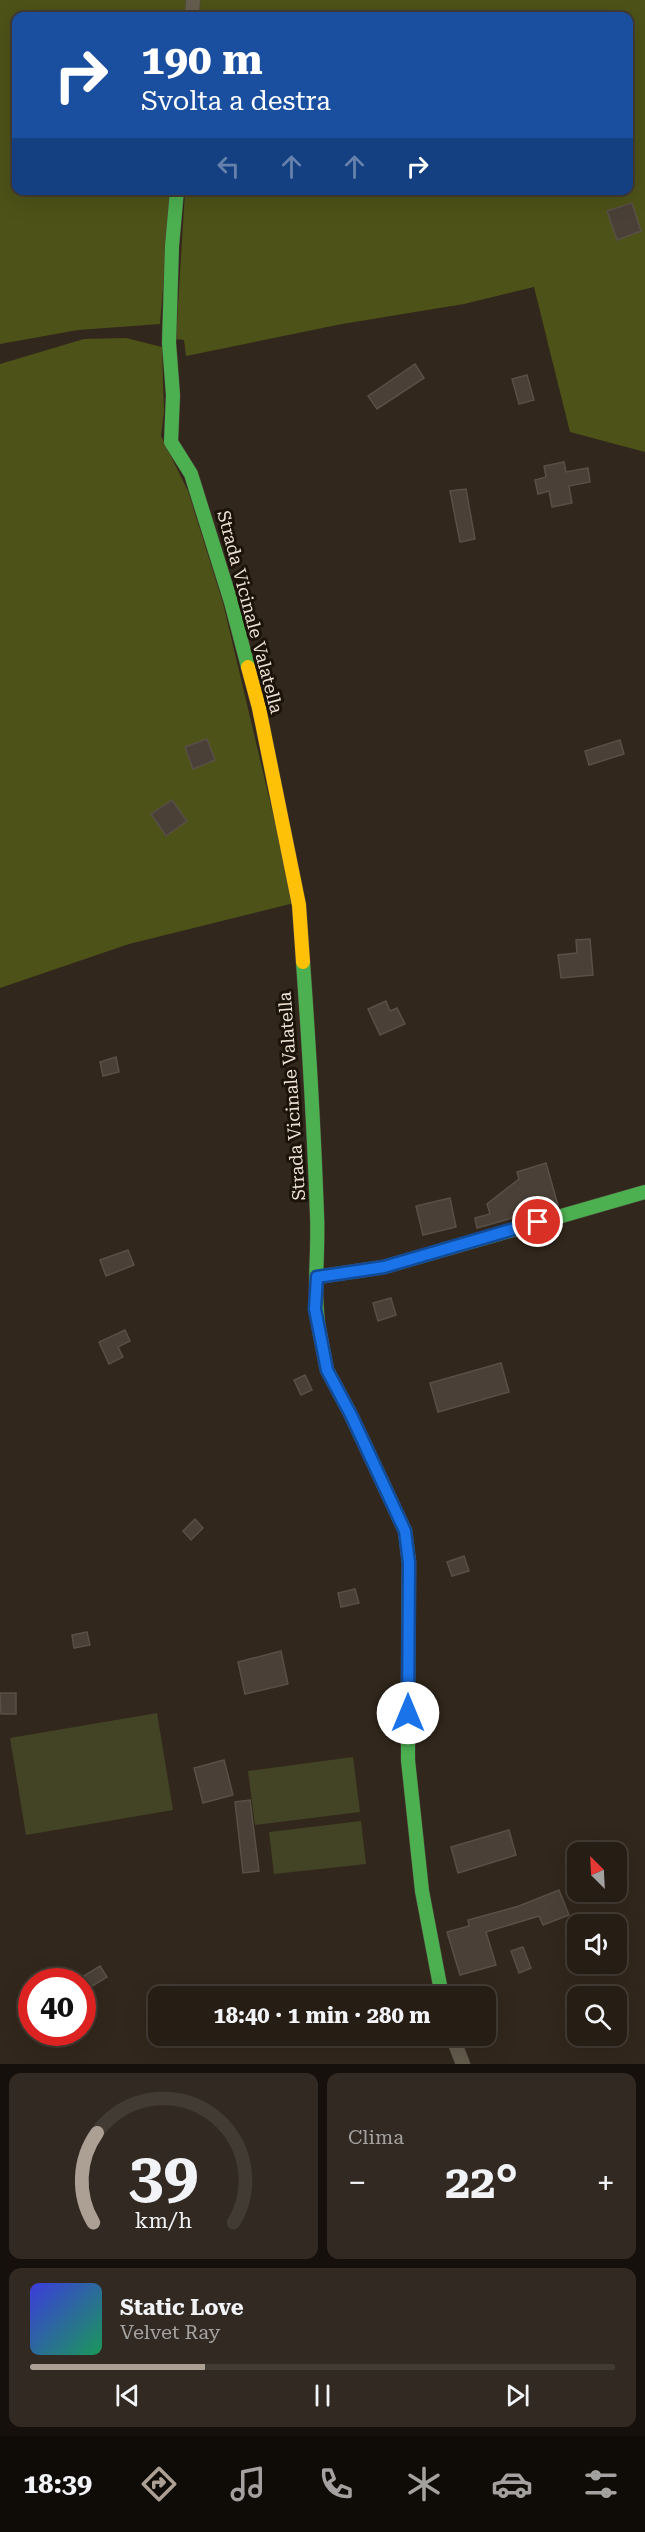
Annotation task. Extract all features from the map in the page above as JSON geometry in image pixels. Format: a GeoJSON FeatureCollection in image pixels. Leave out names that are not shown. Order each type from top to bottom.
{"type":"FeatureCollection","features":[{"type":"Feature","properties":{"kind":"street","name":"Strada Vicinale Valatella"},"geometry":{"type":"LineString","coordinates":[[177,195],[169,343],[173,395],[171,442],[191,474],[231,602],[259,708],[298,905],[314,1128],[318,1239],[315,1309],[327,1370],[351,1415],[405,1531],[409,1563],[408,1760],[422,1891],[440,1986]]}},
{"type":"Feature","properties":{"kind":"street"},"geometry":{"type":"LineString","coordinates":[[317,1277],[384,1267],[645,1192]]}},
{"type":"Feature","properties":{"kind":"street"},"geometry":{"type":"LineString","coordinates":[[456,2046],[463,2064]]}},
{"type":"Feature","properties":{"kind":"green space"},"geometry":{"type":"Polygon","coordinates":[[[0,0],[188,0],[186,12],[12,12],[12,195],[171,195],[160,324],[78,330],[0,344],[0,0]]]}},
{"type":"Feature","properties":{"kind":"green space"},"geometry":{"type":"Polygon","coordinates":[[[200,0],[645,0],[645,452],[570,432],[534,287],[464,304],[342,324],[186,356],[184,340],[176,339],[185,195],[633,195],[633,12],[198,12],[200,0]]]}},
{"type":"Feature","properties":{"kind":"green space"},"geometry":{"type":"Polygon","coordinates":[[[126,338],[162,347],[164,411],[161,436],[188,491],[223,603],[294,903],[129,944],[0,988],[0,364],[84,339],[126,338]]]}},
{"type":"Feature","properties":{"kind":"green space"},"geometry":{"type":"Polygon","coordinates":[[[157,1713],[173,1810],[26,1835],[10,1738],[157,1713]]]}},
{"type":"Feature","properties":{"kind":"green space"},"geometry":{"type":"Polygon","coordinates":[[[353,1757],[360,1812],[255,1825],[248,1771],[353,1757]]]}},
{"type":"Feature","properties":{"kind":"green space"},"geometry":{"type":"Polygon","coordinates":[[[361,1821],[366,1864],[274,1874],[269,1832],[361,1821]]]}},
{"type":"Feature","properties":{"kind":"building"},"geometry":{"type":"Polygon","coordinates":[[[632,203],[641,231],[617,240],[607,211],[632,203]]]}},
{"type":"Feature","properties":{"kind":"building"},"geometry":{"type":"Polygon","coordinates":[[[415,364],[424,378],[377,409],[368,396],[415,364]]]}},
{"type":"Feature","properties":{"kind":"building"},"geometry":{"type":"Polygon","coordinates":[[[527,375],[534,400],[519,404],[512,379],[527,375]]]}},
{"type":"Feature","properties":{"kind":"building"},"geometry":{"type":"Polygon","coordinates":[[[564,462],[566,472],[588,468],[590,482],[569,486],[572,503],[552,507],[549,491],[538,494],[535,480],[546,477],[544,466],[564,462]]]}},
{"type":"Feature","properties":{"kind":"building"},"geometry":{"type":"Polygon","coordinates":[[[466,489],[475,539],[460,542],[450,491],[466,489]]]}},
{"type":"Feature","properties":{"kind":"building"},"geometry":{"type":"Polygon","coordinates":[[[207,739],[215,760],[193,769],[185,747],[207,739]]]}},
{"type":"Feature","properties":{"kind":"building"},"geometry":{"type":"Polygon","coordinates":[[[620,740],[624,754],[589,765],[585,751],[620,740]]]}},
{"type":"Feature","properties":{"kind":"building"},"geometry":{"type":"Polygon","coordinates":[[[172,800],[187,821],[166,836],[151,814],[172,800]]]}},
{"type":"Feature","properties":{"kind":"building"},"geometry":{"type":"Polygon","coordinates":[[[590,939],[593,975],[561,978],[558,955],[577,953],[576,940],[590,939]]]}},
{"type":"Feature","properties":{"kind":"building"},"geometry":{"type":"Polygon","coordinates":[[[386,1001],[390,1011],[397,1008],[405,1024],[380,1035],[368,1009],[386,1001]]]}},
{"type":"Feature","properties":{"kind":"building"},"geometry":{"type":"Polygon","coordinates":[[[116,1057],[119,1072],[103,1076],[100,1062],[116,1057]]]}},
{"type":"Feature","properties":{"kind":"building"},"geometry":{"type":"Polygon","coordinates":[[[546,1163],[558,1205],[477,1228],[475,1218],[490,1214],[487,1204],[519,1179],[517,1172],[546,1163]]]}},
{"type":"Feature","properties":{"kind":"building"},"geometry":{"type":"Polygon","coordinates":[[[450,1198],[456,1227],[423,1235],[416,1206],[450,1198]]]}},
{"type":"Feature","properties":{"kind":"building"},"geometry":{"type":"Polygon","coordinates":[[[128,1250],[134,1265],[106,1276],[100,1260],[128,1250]]]}},
{"type":"Feature","properties":{"kind":"building"},"geometry":{"type":"Polygon","coordinates":[[[391,1298],[396,1315],[378,1321],[373,1303],[391,1298]]]}},
{"type":"Feature","properties":{"kind":"building"},"geometry":{"type":"Polygon","coordinates":[[[125,1330],[130,1341],[118,1347],[123,1357],[109,1364],[99,1342],[125,1330]]]}},
{"type":"Feature","properties":{"kind":"building"},"geometry":{"type":"Polygon","coordinates":[[[501,1363],[509,1392],[438,1412],[430,1383],[501,1363]]]}},
{"type":"Feature","properties":{"kind":"building"},"geometry":{"type":"Polygon","coordinates":[[[305,1375],[312,1390],[301,1395],[294,1380],[305,1375]]]}},
{"type":"Feature","properties":{"kind":"building"},"geometry":{"type":"Polygon","coordinates":[[[195,1519],[203,1528],[191,1540],[183,1531],[195,1519]]]}},
{"type":"Feature","properties":{"kind":"building"},"geometry":{"type":"Polygon","coordinates":[[[464,1556],[469,1571],[452,1576],[447,1562],[464,1556]]]}},
{"type":"Feature","properties":{"kind":"building"},"geometry":{"type":"Polygon","coordinates":[[[355,1589],[359,1603],[341,1607],[338,1593],[355,1589]]]}},
{"type":"Feature","properties":{"kind":"building"},"geometry":{"type":"Polygon","coordinates":[[[87,1632],[90,1645],[74,1648],[72,1635],[87,1632]]]}},
{"type":"Feature","properties":{"kind":"building"},"geometry":{"type":"Polygon","coordinates":[[[281,1651],[288,1684],[245,1694],[238,1662],[281,1651]]]}},
{"type":"Feature","properties":{"kind":"building"},"geometry":{"type":"Polygon","coordinates":[[[0,1693],[16,1693],[16,1714],[1,1714],[0,1693]]]}},
{"type":"Feature","properties":{"kind":"building"},"geometry":{"type":"Polygon","coordinates":[[[224,1760],[233,1795],[203,1803],[194,1768],[224,1760]]]}},
{"type":"Feature","properties":{"kind":"building"},"geometry":{"type":"Polygon","coordinates":[[[250,1800],[259,1871],[243,1873],[235,1802],[250,1800]]]}},
{"type":"Feature","properties":{"kind":"building"},"geometry":{"type":"Polygon","coordinates":[[[509,1830],[516,1855],[458,1873],[451,1847],[509,1830]]]}},
{"type":"Feature","properties":{"kind":"building"},"geometry":{"type":"Polygon","coordinates":[[[559,1890],[569,1914],[543,1925],[539,1916],[486,1932],[496,1965],[460,1975],[447,1932],[469,1926],[468,1920],[519,1906],[559,1890]]]}},
{"type":"Feature","properties":{"kind":"building"},"geometry":{"type":"Polygon","coordinates":[[[523,1947],[531,1968],[519,1973],[511,1951],[523,1947]]]}},
{"type":"Feature","properties":{"kind":"building"},"geometry":{"type":"Polygon","coordinates":[[[100,1966],[107,1977],[96,1984],[96,1968],[100,1966]]]}},
{"type":"Feature","properties":{"kind":"traffic: fast"},"geometry":{"type":"LineString","coordinates":[[177,195],[172,246],[169,343],[173,395],[171,442],[191,474],[231,602],[248,667]]}},
{"type":"Feature","properties":{"kind":"traffic: fast"},"geometry":{"type":"LineString","coordinates":[[303,962],[314,1151],[317,1230],[316,1304],[320,1334]]}},
{"type":"Feature","properties":{"kind":"traffic: fast"},"geometry":{"type":"LineString","coordinates":[[317,1277],[384,1267],[645,1192]]}},
{"type":"Feature","properties":{"kind":"traffic: fast"},"geometry":{"type":"LineString","coordinates":[[408,1681],[408,1760],[422,1891],[440,1986]]}},
{"type":"Feature","properties":{"kind":"traffic: slow"},"geometry":{"type":"LineString","coordinates":[[248,667],[259,708],[299,905],[303,962]]}},
{"type":"Feature","properties":{"kind":"traffic: slow"},"geometry":{"type":"LineString","coordinates":[[320,1334],[327,1370],[351,1415],[405,1531],[409,1563],[408,1681]]}},
{"type":"Feature","properties":{"kind":"route"},"geometry":{"type":"LineString","coordinates":[[408,1713],[409,1563],[405,1531],[362,1443],[351,1415],[327,1370],[315,1309],[317,1277],[384,1267],[538,1222]]}}]}
